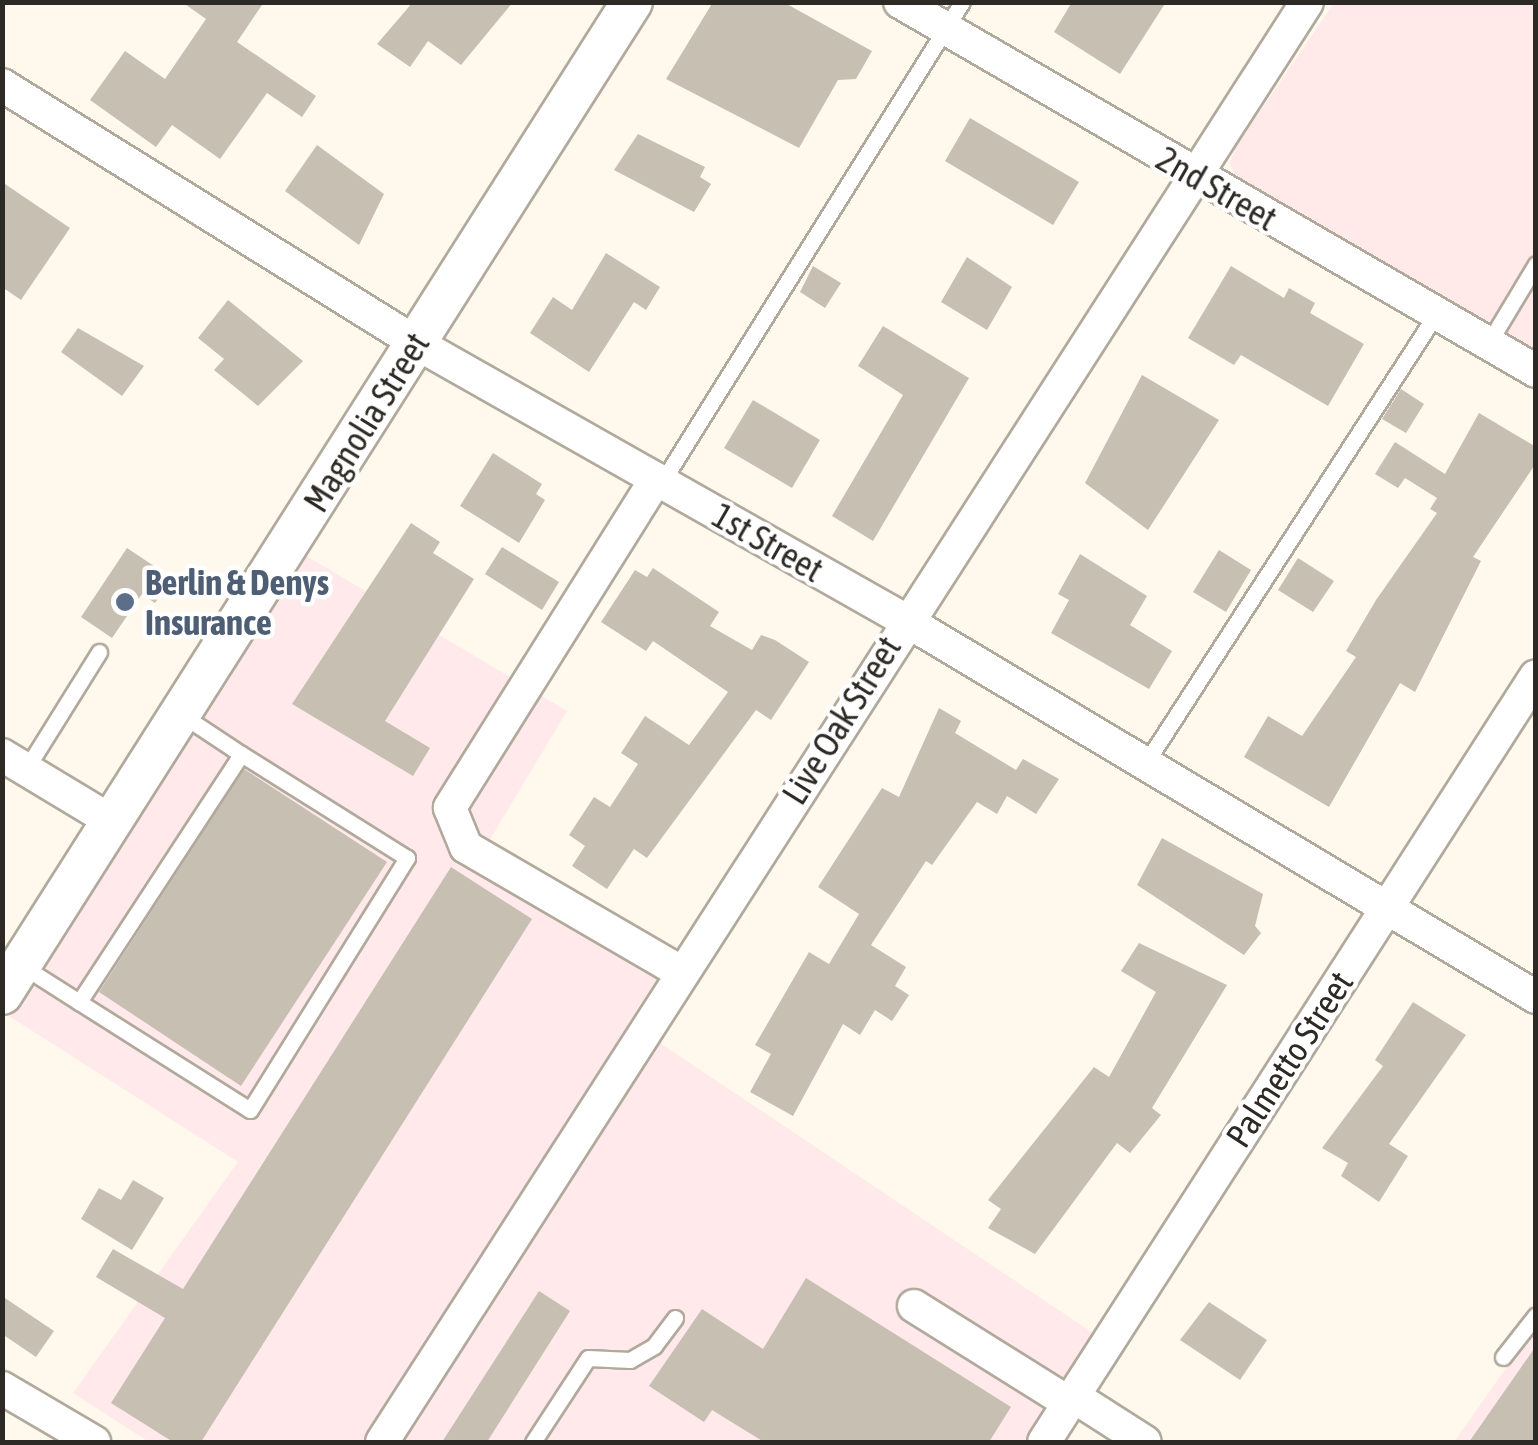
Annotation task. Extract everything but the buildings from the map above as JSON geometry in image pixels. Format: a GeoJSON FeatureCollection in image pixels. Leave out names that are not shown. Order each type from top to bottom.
{"type":"FeatureCollection","features":[{"type":"Feature","properties":{"kind":"street","name":"Magnolia Street"},"geometry":{"type":"LineString","coordinates":[[12,979],[632,2]]}},
{"type":"Feature","properties":{"kind":"street","name":"2nd Street"},"geometry":{"type":"LineString","coordinates":[[900,2],[954,16],[1195,176],[1536,371]]}},
{"type":"Feature","properties":{"kind":"street","name":"Live Oak Street"},"geometry":{"type":"LineString","coordinates":[[382,1442],[904,620],[1308,2]]}},
{"type":"Feature","properties":{"kind":"street","name":"1st Street"},"geometry":{"type":"LineString","coordinates":[[2,85],[416,344],[904,620],[1536,997]]}},
{"type":"Feature","properties":{"kind":"street"},"geometry":{"type":"LineString","coordinates":[[659,481],[450,808],[466,847],[681,972]]}},
{"type":"Feature","properties":{"kind":"street","name":"Palmetto Street"},"geometry":{"type":"LineString","coordinates":[[1044,1442],[1536,676]]}},
{"type":"Feature","properties":{"kind":"street"},"geometry":{"type":"LineString","coordinates":[[14,762],[112,822]]}},
{"type":"Feature","properties":{"kind":"street"},"geometry":{"type":"LineString","coordinates":[[914,1306],[1144,1442]]}},
{"type":"Feature","properties":{"kind":"street"},"geometry":{"type":"LineString","coordinates":[[2,1388],[94,1442]]}},
{"type":"Feature","properties":{"kind":"lane"},"geometry":{"type":"LineString","coordinates":[[659,481],[954,16]]}},
{"type":"Feature","properties":{"kind":"lane"},"geometry":{"type":"LineString","coordinates":[[1488,344],[1536,264]]}},
{"type":"Feature","properties":{"kind":"lane"},"geometry":{"type":"LineString","coordinates":[[1145,765],[1436,314]]}},
{"type":"Feature","properties":{"kind":"lane"},"geometry":{"type":"LineString","coordinates":[[14,762],[99,652]]}},
{"type":"Feature","properties":{"kind":"lane"},"geometry":{"type":"LineString","coordinates":[[12,979],[79,1002],[250,1110],[407,858],[181,714]]}},
{"type":"Feature","properties":{"kind":"lane"},"geometry":{"type":"LineString","coordinates":[[79,1002],[241,754]]}},
{"type":"Feature","properties":{"kind":"lane"},"geometry":{"type":"LineString","coordinates":[[1503,1356],[1536,1316]]}},
{"type":"Feature","properties":{"kind":"lane"},"geometry":{"type":"LineString","coordinates":[[533,1442],[588,1358],[630,1360],[654,1346],[675,1318]]}},
{"type":"Feature","properties":{"kind":"shaded area"},"geometry":{"type":"Polygon","coordinates":[[[1334,3],[1535,3],[1535,353],[1237,181],[1230,163],[1236,147],[1334,3]]]}},
{"type":"Feature","properties":{"kind":"shaded area"},"geometry":{"type":"Polygon","coordinates":[[[303,554],[567,711],[486,846],[670,958],[362,1442],[149,1442],[73,1393],[238,1162],[9,1016],[303,554]]]}},
{"type":"Feature","properties":{"kind":"shaded area"},"geometry":{"type":"Polygon","coordinates":[[[657,1041],[1093,1333],[1023,1442],[402,1442],[657,1041]]]}},
{"type":"Feature","properties":{"kind":"shaded area"},"geometry":{"type":"Polygon","coordinates":[[[1535,1327],[1535,1442],[1454,1442],[1535,1327]]]}},
{"type":"Feature","properties":{"kind":"place","name":"Berlin & Denys Insurance"},"geometry":{"type":"Point","coordinates":[125,602]}}]}
